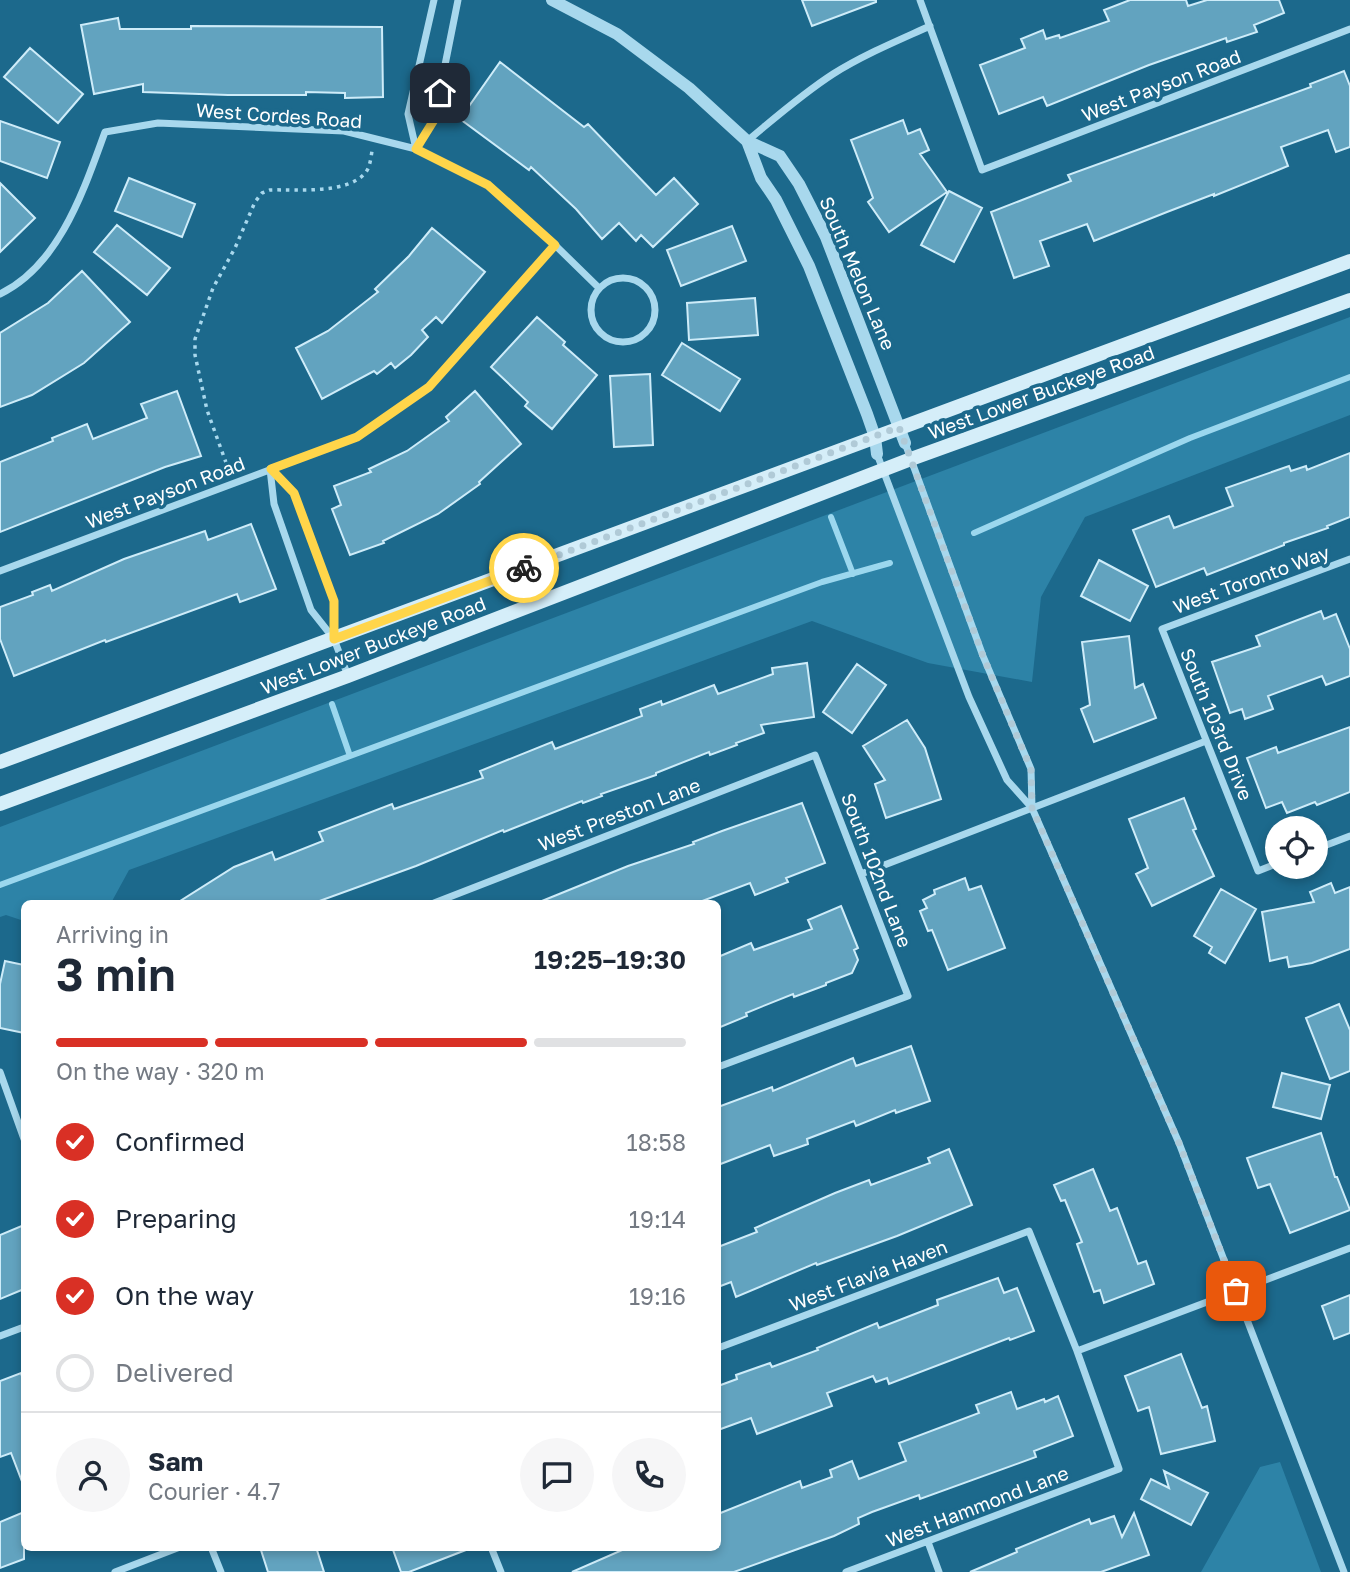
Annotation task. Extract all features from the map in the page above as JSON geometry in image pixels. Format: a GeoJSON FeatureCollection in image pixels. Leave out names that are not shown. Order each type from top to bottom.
{"type":"FeatureCollection","features":[{"type":"Feature","properties":{"kind":"main road","name":"West Lower Buckeye Road"},"geometry":{"type":"LineString","coordinates":[[0,762],[1350,261]]}},
{"type":"Feature","properties":{"kind":"main road","name":"West Lower Buckeye Road"},"geometry":{"type":"LineString","coordinates":[[0,804],[348,676],[911,459],[1350,300]]}},
{"type":"Feature","properties":{"kind":"street"},"geometry":{"type":"LineString","coordinates":[[416,149],[408,114],[434,0]]}},
{"type":"Feature","properties":{"kind":"street"},"geometry":{"type":"LineString","coordinates":[[416,149],[434,120],[458,0]]}},
{"type":"Feature","properties":{"kind":"street","name":"South Melon Lane"},"geometry":{"type":"LineString","coordinates":[[552,0],[617,34],[659,64],[724,118],[747,141],[780,156],[812,207],[841,273],[905,443]]}},
{"type":"Feature","properties":{"kind":"street"},"geometry":{"type":"LineString","coordinates":[[747,141],[835,73],[930,26],[920,0]]}},
{"type":"Feature","properties":{"kind":"street","name":"West Payson Road"},"geometry":{"type":"LineString","coordinates":[[930,26],[982,170],[1350,29]]}},
{"type":"Feature","properties":{"kind":"street","name":"West Cordes Road"},"geometry":{"type":"LineString","coordinates":[[0,294],[43,262],[81,196],[105,132],[158,123],[344,131],[416,149],[488,185],[598,288]]}},
{"type":"Feature","properties":{"kind":"street","name":"South Melon Lane"},"geometry":{"type":"LineString","coordinates":[[747,141],[761,178],[809,266],[875,437],[877,454]]}},
{"type":"Feature","properties":{"kind":"street","name":"West Payson Road"},"geometry":{"type":"LineString","coordinates":[[0,571],[357,437],[429,387],[555,245]]}},
{"type":"Feature","properties":{"kind":"street"},"geometry":{"type":"LineString","coordinates":[[626,278],[645,286],[651,294],[655,313],[646,332],[637,339],[626,342],[605,337],[592,320],[590,309],[598,288],[606,282],[626,278]]}},
{"type":"Feature","properties":{"kind":"street"},"geometry":{"type":"LineString","coordinates":[[905,443],[983,656],[1031,769],[1032,808]]}},
{"type":"Feature","properties":{"kind":"street"},"geometry":{"type":"LineString","coordinates":[[877,454],[968,697],[1007,780],[1032,808],[1179,1143],[1344,1572]]}},
{"type":"Feature","properties":{"kind":"street"},"geometry":{"type":"LineString","coordinates":[[271,469],[274,504],[312,610],[334,639],[348,676]]}},
{"type":"Feature","properties":{"kind":"street"},"geometry":{"type":"LineString","coordinates":[[271,469],[294,493],[299,506],[334,601],[334,639]]}},
{"type":"Feature","properties":{"kind":"street","name":"West Toronto Way"},"geometry":{"type":"LineString","coordinates":[[1162,629],[1350,559]]}},
{"type":"Feature","properties":{"kind":"street","name":"South 103rd Drive"},"geometry":{"type":"LineString","coordinates":[[1162,629],[1258,871],[1265,868]]}},
{"type":"Feature","properties":{"kind":"street"},"geometry":{"type":"LineString","coordinates":[[861,874],[1206,741]]}},
{"type":"Feature","properties":{"kind":"street","name":"South 102nd Lane"},"geometry":{"type":"LineString","coordinates":[[721,1066],[908,996],[815,755]]}},
{"type":"Feature","properties":{"kind":"street","name":"West Preston Lane"},"geometry":{"type":"LineString","coordinates":[[442,900],[815,755]]}},
{"type":"Feature","properties":{"kind":"street"},"geometry":{"type":"LineString","coordinates":[[1328,844],[1350,836]]}},
{"type":"Feature","properties":{"kind":"street"},"geometry":{"type":"LineString","coordinates":[[0,1072],[21,1131]]}},
{"type":"Feature","properties":{"kind":"street","name":"West Flavia Haven"},"geometry":{"type":"LineString","coordinates":[[721,1347],[1029,1231],[1077,1351]]}},
{"type":"Feature","properties":{"kind":"street"},"geometry":{"type":"LineString","coordinates":[[1077,1351],[1350,1248]]}},
{"type":"Feature","properties":{"kind":"street"},"geometry":{"type":"LineString","coordinates":[[0,1336],[21,1328]]}},
{"type":"Feature","properties":{"kind":"street","name":"West Hammond Lane"},"geometry":{"type":"LineString","coordinates":[[846,1572],[1119,1469],[1077,1351]]}},
{"type":"Feature","properties":{"kind":"street"},"geometry":{"type":"LineString","coordinates":[[928,1542],[939,1572]]}},
{"type":"Feature","properties":{"kind":"street"},"geometry":{"type":"LineString","coordinates":[[115,1572],[170,1551]]}},
{"type":"Feature","properties":{"kind":"street"},"geometry":{"type":"LineString","coordinates":[[213,1551],[221,1572]]}},
{"type":"Feature","properties":{"kind":"street"},"geometry":{"type":"LineString","coordinates":[[492,1551],[497,1571]]}},
{"type":"Feature","properties":{"kind":"path"},"geometry":{"type":"LineString","coordinates":[[233,483],[207,410],[195,355],[195,340],[213,288],[262,193],[270,190],[323,190],[356,180],[368,171],[373,138]]}},
{"type":"Feature","properties":{"kind":"shaded area"},"geometry":{"type":"Polygon","coordinates":[[[1350,317],[1350,415],[1085,517],[1041,597],[1032,682],[928,663],[812,621],[129,870],[113,900],[21,900],[21,920],[6,915],[0,917],[0,827],[1350,317]]]}},
{"type":"Feature","properties":{"kind":"shaded area"},"geometry":{"type":"Polygon","coordinates":[[[1280,1462],[1321,1572],[1201,1572],[1260,1467],[1280,1462]]]}},
{"type":"Feature","properties":{"kind":"building"},"geometry":{"type":"Polygon","coordinates":[[[802,0],[876,0],[876,2],[812,26],[802,0]]]}},
{"type":"Feature","properties":{"kind":"building"},"geometry":{"type":"Polygon","coordinates":[[[1130,0],[1186,0],[1188,6],[1207,0],[1279,0],[1284,13],[1254,25],[1257,32],[1227,42],[1226,38],[1149,65],[1047,106],[1043,97],[999,114],[980,65],[1025,48],[1021,39],[1043,30],[1046,39],[1059,35],[1060,38],[1109,21],[1104,10],[1130,0]]]}},
{"type":"Feature","properties":{"kind":"building"},"geometry":{"type":"Polygon","coordinates":[[[118,18],[120,29],[191,29],[191,26],[382,27],[383,97],[345,98],[345,93],[306,92],[306,95],[228,95],[143,92],[143,84],[94,94],[81,25],[118,18]]]}},
{"type":"Feature","properties":{"kind":"building"},"geometry":{"type":"Polygon","coordinates":[[[30,48],[83,94],[58,123],[4,77],[30,48]]]}},
{"type":"Feature","properties":{"kind":"building"},"geometry":{"type":"Polygon","coordinates":[[[500,62],[584,127],[588,124],[656,195],[674,178],[698,204],[653,247],[641,235],[636,241],[619,223],[602,239],[576,209],[531,167],[529,170],[460,119],[500,62]]]}},
{"type":"Feature","properties":{"kind":"building"},"geometry":{"type":"Polygon","coordinates":[[[1344,71],[1350,86],[1350,147],[1336,152],[1328,130],[1281,147],[1288,166],[1214,196],[1094,241],[1087,224],[1040,241],[1049,266],[1014,278],[991,212],[1071,181],[1068,175],[1311,87],[1310,84],[1344,71]]]}},
{"type":"Feature","properties":{"kind":"building"},"geometry":{"type":"Polygon","coordinates":[[[903,120],[908,134],[920,129],[929,150],[920,154],[947,192],[889,232],[868,202],[873,198],[851,140],[903,120]]]}},
{"type":"Feature","properties":{"kind":"building"},"geometry":{"type":"Polygon","coordinates":[[[0,121],[60,142],[47,178],[0,161],[0,121]]]}},
{"type":"Feature","properties":{"kind":"building"},"geometry":{"type":"Polygon","coordinates":[[[129,178],[195,204],[182,237],[115,211],[129,178]]]}},
{"type":"Feature","properties":{"kind":"building"},"geometry":{"type":"Polygon","coordinates":[[[0,183],[35,218],[0,252],[0,183]]]}},
{"type":"Feature","properties":{"kind":"building"},"geometry":{"type":"Polygon","coordinates":[[[949,191],[982,208],[954,262],[921,245],[949,191]]]}},
{"type":"Feature","properties":{"kind":"building"},"geometry":{"type":"Polygon","coordinates":[[[117,225],[170,268],[147,295],[94,252],[117,225]]]}},
{"type":"Feature","properties":{"kind":"building"},"geometry":{"type":"Polygon","coordinates":[[[732,226],[746,261],[681,286],[667,250],[732,226]]]}},
{"type":"Feature","properties":{"kind":"building"},"geometry":{"type":"Polygon","coordinates":[[[432,228],[485,272],[442,323],[436,317],[422,330],[428,337],[395,368],[391,363],[377,374],[374,371],[322,399],[296,348],[328,331],[378,292],[375,289],[409,256],[432,228]]]}},
{"type":"Feature","properties":{"kind":"building"},"geometry":{"type":"Polygon","coordinates":[[[82,271],[130,322],[84,363],[32,395],[0,407],[0,333],[48,303],[82,271]]]}},
{"type":"Feature","properties":{"kind":"building"},"geometry":{"type":"Polygon","coordinates":[[[755,298],[758,335],[689,340],[687,303],[755,298]]]}},
{"type":"Feature","properties":{"kind":"building"},"geometry":{"type":"Polygon","coordinates":[[[537,317],[597,375],[552,429],[525,406],[528,402],[491,367],[537,317]]]}},
{"type":"Feature","properties":{"kind":"building"},"geometry":{"type":"Polygon","coordinates":[[[682,343],[740,379],[720,411],[662,375],[682,343]]]}},
{"type":"Feature","properties":{"kind":"building"},"geometry":{"type":"Polygon","coordinates":[[[650,374],[653,445],[614,447],[610,376],[650,374]]]}},
{"type":"Feature","properties":{"kind":"building"},"geometry":{"type":"Polygon","coordinates":[[[177,391],[201,456],[165,467],[0,532],[0,462],[87,424],[93,439],[147,418],[141,404],[177,391]]]}},
{"type":"Feature","properties":{"kind":"building"},"geometry":{"type":"Polygon","coordinates":[[[475,391],[521,444],[479,482],[480,484],[438,514],[383,541],[384,543],[350,555],[332,509],[341,505],[334,486],[371,472],[369,469],[407,451],[449,421],[446,417],[475,391]]]}},
{"type":"Feature","properties":{"kind":"building"},"geometry":{"type":"Polygon","coordinates":[[[1350,453],[1350,517],[1207,575],[1204,568],[1156,587],[1133,530],[1169,516],[1174,528],[1233,506],[1226,488],[1289,466],[1291,471],[1306,466],[1307,470],[1350,453]]]}},
{"type":"Feature","properties":{"kind":"building"},"geometry":{"type":"Polygon","coordinates":[[[251,524],[276,589],[240,602],[237,594],[106,642],[105,640],[14,676],[0,639],[0,607],[33,595],[32,592],[50,585],[52,591],[124,559],[205,531],[208,540],[251,524]]]}},
{"type":"Feature","properties":{"kind":"building"},"geometry":{"type":"Polygon","coordinates":[[[1099,560],[1148,586],[1130,621],[1081,596],[1099,560]]]}},
{"type":"Feature","properties":{"kind":"building"},"geometry":{"type":"Polygon","coordinates":[[[1321,611],[1324,619],[1336,614],[1350,649],[1350,676],[1326,685],[1322,676],[1268,696],[1273,709],[1245,719],[1242,709],[1230,713],[1212,662],[1260,646],[1256,636],[1321,611]]]}},
{"type":"Feature","properties":{"kind":"building"},"geometry":{"type":"Polygon","coordinates":[[[1129,636],[1135,688],[1143,684],[1156,718],[1094,742],[1081,709],[1090,705],[1082,642],[1129,636]]]}},
{"type":"Feature","properties":{"kind":"building"},"geometry":{"type":"Polygon","coordinates":[[[807,663],[814,717],[761,725],[764,733],[736,743],[737,745],[710,755],[709,752],[656,775],[601,794],[602,796],[583,803],[582,801],[504,832],[503,830],[416,866],[322,900],[182,900],[234,867],[272,852],[275,860],[323,841],[319,832],[392,804],[394,809],[483,778],[480,771],[552,742],[555,749],[642,716],[640,709],[661,701],[662,705],[714,685],[718,694],[773,674],[772,668],[807,663]]]}},
{"type":"Feature","properties":{"kind":"building"},"geometry":{"type":"Polygon","coordinates":[[[857,664],[886,685],[852,733],[823,712],[857,664]]]}},
{"type":"Feature","properties":{"kind":"building"},"geometry":{"type":"Polygon","coordinates":[[[907,720],[925,748],[941,799],[886,818],[875,784],[885,780],[863,746],[907,720]]]}},
{"type":"Feature","properties":{"kind":"building"},"geometry":{"type":"Polygon","coordinates":[[[1350,727],[1350,792],[1287,813],[1282,802],[1266,808],[1247,758],[1276,747],[1278,753],[1350,727]]]}},
{"type":"Feature","properties":{"kind":"building"},"geometry":{"type":"Polygon","coordinates":[[[1184,798],[1196,829],[1193,830],[1214,876],[1152,906],[1136,874],[1148,868],[1129,819],[1184,798]]]}},
{"type":"Feature","properties":{"kind":"building"},"geometry":{"type":"Polygon","coordinates":[[[802,803],[825,863],[786,878],[788,882],[755,895],[750,883],[705,900],[544,900],[628,866],[694,844],[693,842],[802,803]]]}},
{"type":"Feature","properties":{"kind":"building"},"geometry":{"type":"Polygon","coordinates":[[[965,878],[969,890],[981,886],[1005,948],[948,970],[932,930],[928,931],[920,911],[927,908],[923,900],[935,894],[934,890],[965,878]]]}},
{"type":"Feature","properties":{"kind":"building"},"geometry":{"type":"Polygon","coordinates":[[[1331,883],[1335,893],[1350,887],[1350,949],[1312,963],[1289,967],[1287,957],[1270,961],[1262,912],[1314,902],[1310,892],[1331,883]]]}},
{"type":"Feature","properties":{"kind":"building"},"geometry":{"type":"Polygon","coordinates":[[[1221,889],[1256,909],[1225,963],[1209,953],[1212,947],[1194,936],[1221,889]]]}},
{"type":"Feature","properties":{"kind":"building"},"geometry":{"type":"Polygon","coordinates":[[[841,906],[858,948],[854,950],[858,960],[852,973],[746,1013],[747,1016],[721,1027],[721,956],[751,943],[754,950],[812,929],[808,920],[841,906]]]}},
{"type":"Feature","properties":{"kind":"building"},"geometry":{"type":"Polygon","coordinates":[[[5,961],[21,964],[21,1032],[0,1028],[0,984],[5,961]]]}},
{"type":"Feature","properties":{"kind":"building"},"geometry":{"type":"Polygon","coordinates":[[[1339,1004],[1350,1030],[1350,1071],[1330,1079],[1306,1018],[1339,1004]]]}},
{"type":"Feature","properties":{"kind":"building"},"geometry":{"type":"Polygon","coordinates":[[[911,1046],[930,1101],[896,1113],[895,1110],[856,1126],[854,1121],[807,1139],[808,1144],[774,1156],[770,1145],[721,1164],[721,1106],[772,1087],[773,1091],[853,1058],[856,1066],[911,1046]]]}},
{"type":"Feature","properties":{"kind":"building"},"geometry":{"type":"Polygon","coordinates":[[[1282,1073],[1330,1085],[1321,1119],[1273,1107],[1282,1073]]]}},
{"type":"Feature","properties":{"kind":"building"},"geometry":{"type":"Polygon","coordinates":[[[1321,1133],[1335,1177],[1350,1210],[1290,1233],[1270,1184],[1258,1188],[1247,1158],[1321,1133]]]}},
{"type":"Feature","properties":{"kind":"building"},"geometry":{"type":"Polygon","coordinates":[[[949,1149],[972,1205],[897,1236],[817,1265],[816,1263],[736,1297],[731,1282],[721,1286],[721,1246],[757,1232],[755,1228],[835,1193],[869,1180],[871,1185],[930,1163],[928,1158],[949,1149]]]}},
{"type":"Feature","properties":{"kind":"building"},"geometry":{"type":"Polygon","coordinates":[[[1093,1169],[1110,1211],[1117,1208],[1138,1264],[1146,1261],[1154,1284],[1104,1303],[1100,1290],[1094,1292],[1077,1244],[1082,1242],[1065,1200],[1061,1201],[1054,1185],[1093,1169]]]}},
{"type":"Feature","properties":{"kind":"building"},"geometry":{"type":"Polygon","coordinates":[[[21,1226],[21,1290],[0,1299],[0,1235],[21,1226]]]}},
{"type":"Feature","properties":{"kind":"building"},"geometry":{"type":"Polygon","coordinates":[[[998,1278],[1004,1293],[1017,1288],[1034,1331],[889,1384],[887,1378],[876,1382],[873,1376],[827,1393],[832,1406],[757,1434],[751,1418],[721,1429],[721,1385],[737,1379],[736,1375],[770,1363],[772,1367],[877,1323],[879,1328],[938,1305],[937,1300],[998,1278]]]}},
{"type":"Feature","properties":{"kind":"building"},"geometry":{"type":"Polygon","coordinates":[[[1350,1295],[1350,1333],[1334,1339],[1322,1306],[1350,1295]]]}},
{"type":"Feature","properties":{"kind":"building"},"geometry":{"type":"Polygon","coordinates":[[[1181,1354],[1202,1408],[1207,1406],[1215,1441],[1161,1454],[1149,1407],[1138,1411],[1125,1376],[1181,1354]]]}},
{"type":"Feature","properties":{"kind":"building"},"geometry":{"type":"Polygon","coordinates":[[[21,1373],[21,1479],[11,1453],[0,1457],[0,1381],[21,1373]]]}},
{"type":"Feature","properties":{"kind":"building"},"geometry":{"type":"Polygon","coordinates":[[[1011,1392],[1017,1409],[1058,1396],[1073,1436],[1034,1451],[1036,1457],[920,1499],[919,1495],[872,1512],[858,1518],[859,1524],[834,1536],[734,1572],[572,1572],[620,1551],[721,1551],[721,1513],[800,1481],[802,1488],[832,1477],[830,1470],[852,1461],[859,1479],[906,1461],[899,1443],[979,1413],[976,1405],[1011,1392]]]}},
{"type":"Feature","properties":{"kind":"building"},"geometry":{"type":"Polygon","coordinates":[[[1164,1471],[1208,1493],[1191,1525],[1141,1499],[1151,1479],[1169,1488],[1164,1471]]]}},
{"type":"Feature","properties":{"kind":"building"},"geometry":{"type":"Polygon","coordinates":[[[21,1513],[21,1551],[24,1551],[24,1559],[0,1568],[0,1522],[21,1513]]]}},
{"type":"Feature","properties":{"kind":"building"},"geometry":{"type":"Polygon","coordinates":[[[1134,1513],[1149,1555],[1101,1572],[970,1572],[1017,1552],[1016,1549],[1089,1519],[1091,1524],[1114,1516],[1122,1537],[1134,1513]]]}},
{"type":"Feature","properties":{"kind":"building"},"geometry":{"type":"Polygon","coordinates":[[[261,1551],[317,1551],[324,1572],[268,1572],[261,1551]]]}},
{"type":"Feature","properties":{"kind":"building"},"geometry":{"type":"Polygon","coordinates":[[[393,1551],[463,1551],[409,1572],[401,1572],[393,1551]]]}},
{"type":"Feature","properties":{"kind":"waterway"},"geometry":{"type":"LineString","coordinates":[[974,533],[1190,438],[1350,377]]}},
{"type":"Feature","properties":{"kind":"waterway"},"geometry":{"type":"LineString","coordinates":[[831,517],[853,574]]}},
{"type":"Feature","properties":{"kind":"waterway"},"geometry":{"type":"LineString","coordinates":[[0,885],[822,582],[890,563]]}},
{"type":"Feature","properties":{"kind":"waterway"},"geometry":{"type":"LineString","coordinates":[[332,704],[350,756]]}},
{"type":"Feature","properties":{"kind":"way so far"},"geometry":{"type":"LineString","coordinates":[[524,568],[899,427],[983,656],[1031,769],[1032,808],[1179,1143],[1236,1291]]}},
{"type":"Feature","properties":{"kind":"route"},"geometry":{"type":"LineString","coordinates":[[440,93],[434,120],[416,149],[488,185],[555,245],[429,387],[357,437],[271,469],[294,493],[334,601],[334,639],[524,568]]}}]}
